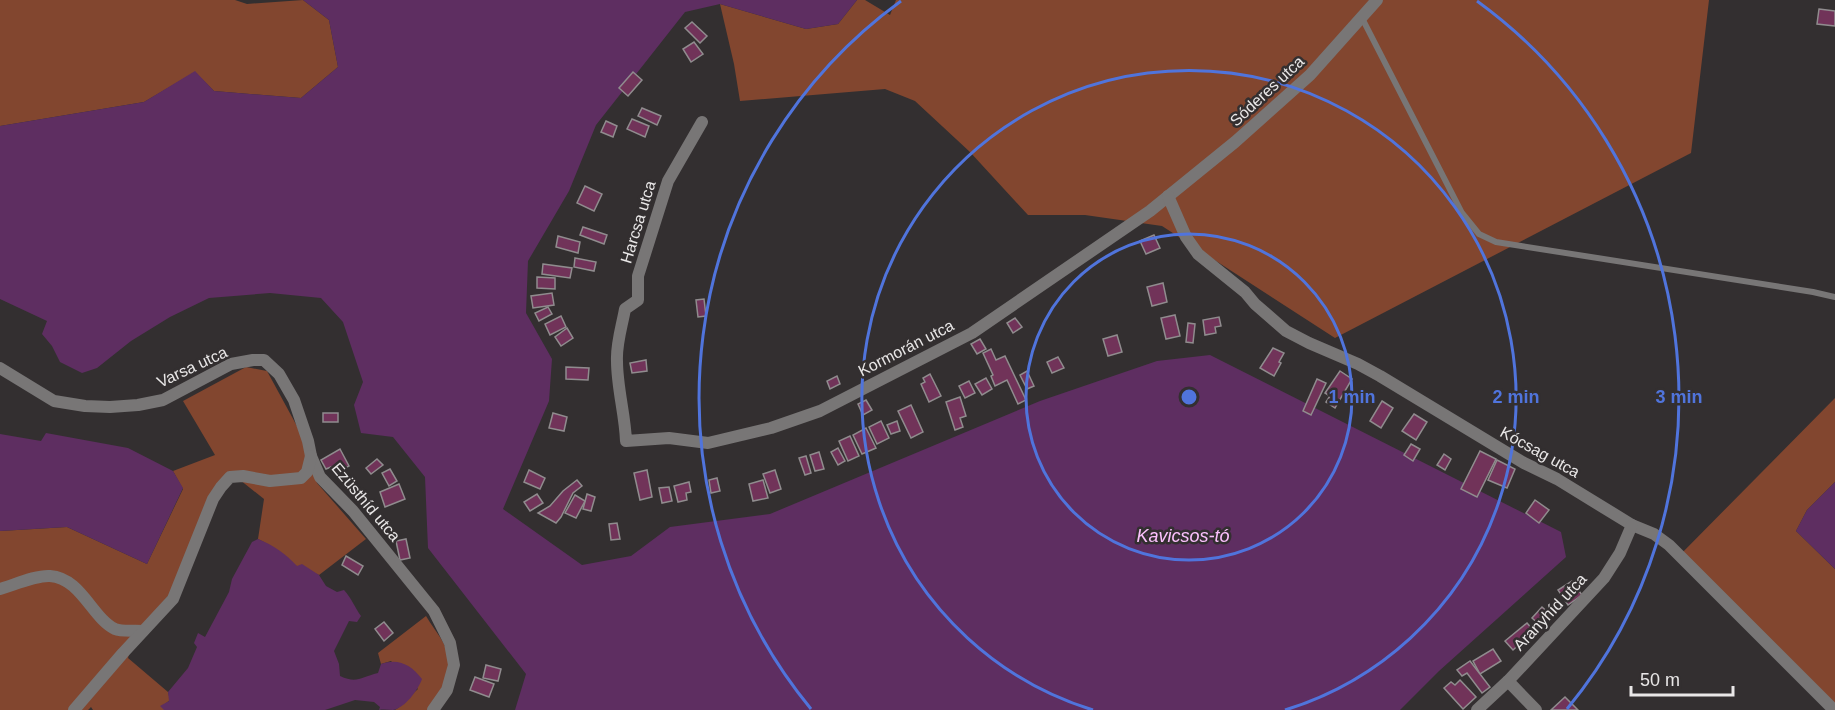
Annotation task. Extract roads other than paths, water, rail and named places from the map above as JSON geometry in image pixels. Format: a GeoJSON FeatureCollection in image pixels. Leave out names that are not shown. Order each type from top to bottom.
{"type":"FeatureCollection","features":[{"type":"Feature","properties":{"kind":"street","name":"Sóderes utca"},"geometry":{"type":"LineString","coordinates":[[1168,196],[1235,142],[1310,75],[1377,0]]}},
{"type":"Feature","properties":{"kind":"street","name":"Harcsa utca"},"geometry":{"type":"LineString","coordinates":[[626,441],[616,358],[625,309],[638,300],[638,276],[668,181],[702,122]]}},
{"type":"Feature","properties":{"kind":"street","name":"Kormorán utca"},"geometry":{"type":"LineString","coordinates":[[626,441],[669,438],[708,443],[771,428],[820,411],[972,333],[1150,211],[1168,196]]}},
{"type":"Feature","properties":{"kind":"street","name":"Kócsag utca"},"geometry":{"type":"LineString","coordinates":[[1168,196],[1186,237],[1198,254],[1245,292],[1255,304],[1286,331],[1380,376],[1524,464],[1557,479],[1632,525],[1654,534],[1669,545],[1834,710]]}},
{"type":"Feature","properties":{"kind":"street","name":"Varsa utca"},"geometry":{"type":"LineString","coordinates":[[0,368],[54,400],[85,406],[110,407],[163,400],[231,364],[264,360],[279,374],[294,400],[311,456]]}},
{"type":"Feature","properties":{"kind":"street","name":"Ezüsthíd utca"},"geometry":{"type":"LineString","coordinates":[[74,710],[173,599],[213,499],[230,477],[243,476],[270,481],[301,478],[307,472],[311,456]]}},
{"type":"Feature","properties":{"kind":"street","name":"Ezüsthíd utca"},"geometry":{"type":"LineString","coordinates":[[311,456],[320,477],[353,511],[434,611],[450,643],[454,665],[447,690],[433,710]]}},
{"type":"Feature","properties":{"kind":"street","name":"Aranyhíd utca"},"geometry":{"type":"LineString","coordinates":[[1477,710],[1508,681],[1604,578],[1620,553],[1632,525]]}},
{"type":"Feature","properties":{"kind":"street"},"geometry":{"type":"LineString","coordinates":[[0,590],[50,576],[64,580],[116,630],[143,631]]}},
{"type":"Feature","properties":{"kind":"street"},"geometry":{"type":"LineString","coordinates":[[1508,681],[1536,710]]}},
{"type":"Feature","properties":{"kind":"lane"},"geometry":{"type":"LineString","coordinates":[[1362,17],[1462,213],[1479,234],[1496,242],[1835,297]]}},
{"type":"Feature","properties":{"kind":"water","name":"Kavicsos-tó"},"geometry":{"type":"Polygon","coordinates":[[[303,0],[857,0],[838,24],[806,29],[720,4],[685,12],[596,125],[569,191],[528,261],[526,313],[552,359],[549,401],[503,509],[582,565],[631,556],[670,527],[770,514],[1040,401],[1157,361],[1210,355],[1561,532],[1566,557],[1439,671],[1400,710],[515,710],[526,674],[428,548],[425,477],[393,437],[361,433],[354,405],[363,382],[343,322],[321,298],[270,293],[209,298],[170,317],[131,341],[97,368],[82,373],[60,362],[52,346],[42,334],[47,321],[0,299],[0,126],[144,102],[195,71],[214,91],[301,98],[338,67],[329,20],[303,0]]]}},
{"type":"Feature","properties":{"kind":"water"},"geometry":{"type":"Polygon","coordinates":[[[46,433],[128,448],[173,471],[183,488],[147,564],[67,527],[0,531],[0,434],[41,441],[46,433]]]}},
{"type":"Feature","properties":{"kind":"water"},"geometry":{"type":"Polygon","coordinates":[[[1835,482],[1835,569],[1796,531],[1807,510],[1835,482]]]}},
{"type":"Feature","properties":{"kind":"water"},"geometry":{"type":"Polygon","coordinates":[[[258,539],[279,550],[297,566],[302,564],[319,575],[326,586],[337,592],[344,590],[361,616],[357,622],[349,621],[334,651],[339,664],[340,676],[359,679],[378,673],[381,664],[399,662],[413,670],[422,679],[414,693],[398,709],[379,710],[380,707],[374,702],[355,700],[325,710],[164,710],[160,706],[169,701],[168,692],[188,668],[197,647],[194,643],[198,633],[205,637],[252,542],[258,539]]]}}]}
